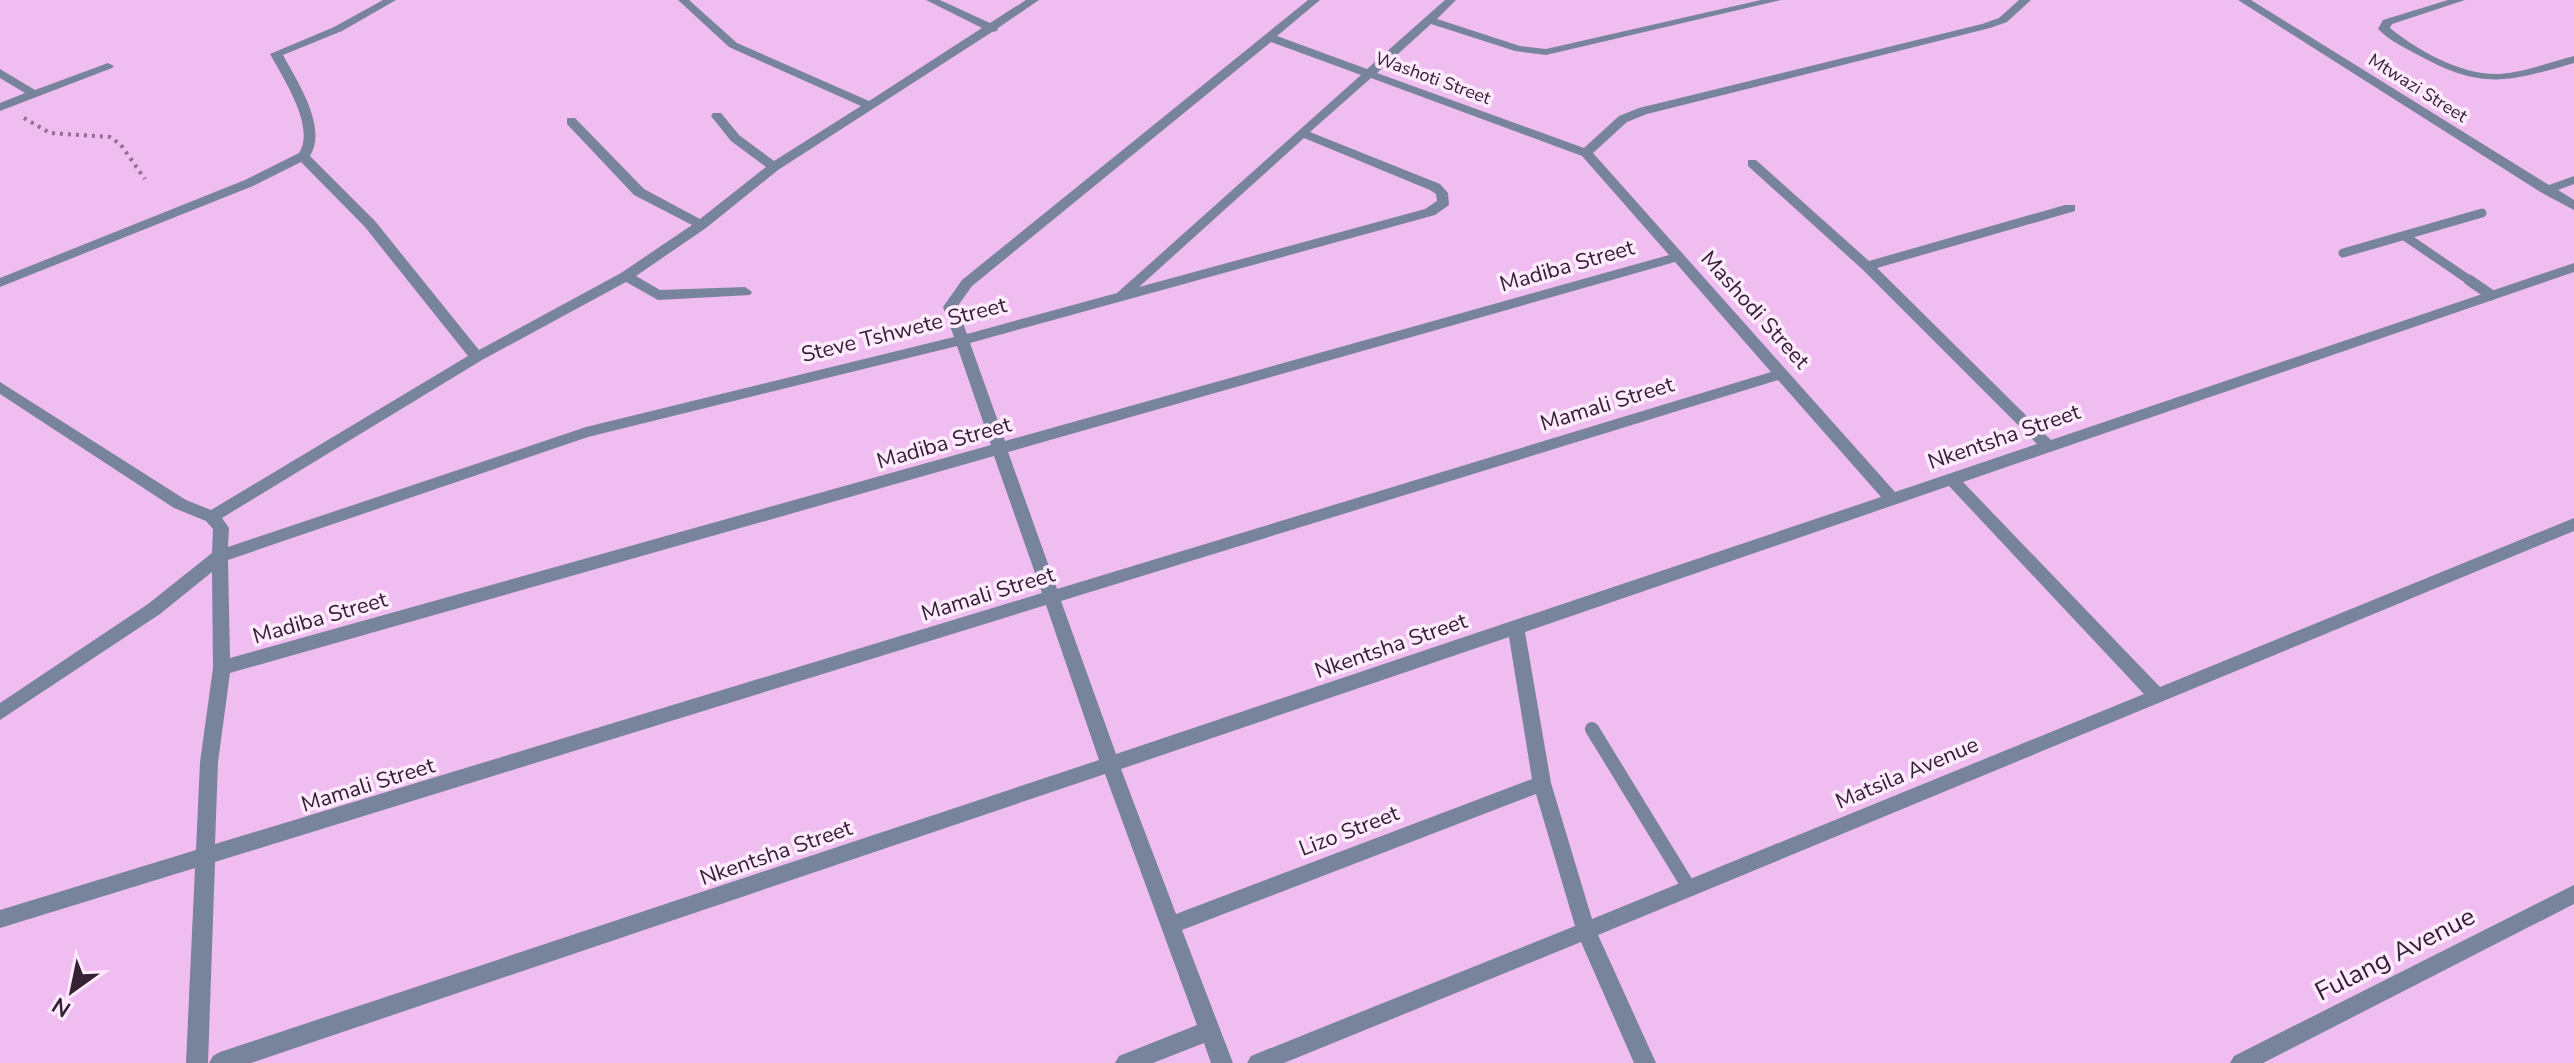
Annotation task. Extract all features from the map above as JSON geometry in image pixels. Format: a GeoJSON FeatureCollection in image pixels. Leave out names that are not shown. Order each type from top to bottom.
{"type":"FeatureCollection","features":[{"type":"Feature","properties":{"kind":"street"},"geometry":{"type":"LineString","coordinates":[[0,283],[249,183],[303,156],[309,147],[306,110],[276,54],[338,29],[391,0]]}},
{"type":"Feature","properties":{"kind":"street"},"geometry":{"type":"LineString","coordinates":[[683,0],[733,45],[871,106]]}},
{"type":"Feature","properties":{"kind":"street"},"geometry":{"type":"LineString","coordinates":[[931,0],[993,29]]}},
{"type":"Feature","properties":{"kind":"street"},"geometry":{"type":"LineString","coordinates":[[212,517],[477,357],[626,276],[701,225],[774,167],[1034,0]]}},
{"type":"Feature","properties":{"kind":"street"},"geometry":{"type":"LineString","coordinates":[[1222,1063],[1110,764],[950,307],[960,289],[1315,0]]}},
{"type":"Feature","properties":{"kind":"street"},"geometry":{"type":"LineString","coordinates":[[1122,295],[1451,0]]}},
{"type":"Feature","properties":{"kind":"street"},"geometry":{"type":"LineString","coordinates":[[1429,20],[1519,49],[1546,52],[1776,0]]}},
{"type":"Feature","properties":{"kind":"street"},"geometry":{"type":"LineString","coordinates":[[1586,153],[1623,119],[1643,111],[1986,26],[2003,20],[2026,0]]}},
{"type":"Feature","properties":{"kind":"street","name":"Mtwazi Street"},"geometry":{"type":"LineString","coordinates":[[2243,0],[2574,206]]}},
{"type":"Feature","properties":{"kind":"street"},"geometry":{"type":"LineString","coordinates":[[2460,0],[2404,16],[2384,26],[2396,38],[2449,67],[2488,79],[2508,78],[2574,59]]}},
{"type":"Feature","properties":{"kind":"street","name":"Washoti Street"},"geometry":{"type":"LineString","coordinates":[[1269,37],[1586,153]]}},
{"type":"Feature","properties":{"kind":"street"},"geometry":{"type":"LineString","coordinates":[[1,107],[108,66]]}},
{"type":"Feature","properties":{"kind":"street"},"geometry":{"type":"LineString","coordinates":[[0,73],[34,94]]}},
{"type":"Feature","properties":{"kind":"street"},"geometry":{"type":"LineString","coordinates":[[717,116],[735,138],[774,167]]}},
{"type":"Feature","properties":{"kind":"street"},"geometry":{"type":"LineString","coordinates":[[571,121],[639,192],[701,225]]}},
{"type":"Feature","properties":{"kind":"street","name":"Steve Tshwete Street"},"geometry":{"type":"LineString","coordinates":[[220,556],[586,432],[962,340],[1430,212],[1444,202],[1442,193],[1435,187],[1301,133]]}},
{"type":"Feature","properties":{"kind":"street","name":"Mashodi Street"},"geometry":{"type":"LineString","coordinates":[[1586,153],[1891,498]]}},
{"type":"Feature","properties":{"kind":"street"},"geometry":{"type":"LineString","coordinates":[[303,156],[370,224],[477,357]]}},
{"type":"Feature","properties":{"kind":"street"},"geometry":{"type":"LineString","coordinates":[[1752,163],[1867,266],[2048,446]]}},
{"type":"Feature","properties":{"kind":"street"},"geometry":{"type":"LineString","coordinates":[[2547,190],[2574,180]]}},
{"type":"Feature","properties":{"kind":"street"},"geometry":{"type":"LineString","coordinates":[[1867,266],[2070,208]]}},
{"type":"Feature","properties":{"kind":"street","name":"Madiba Street"},"geometry":{"type":"LineString","coordinates":[[222,668],[1677,257]]}},
{"type":"Feature","properties":{"kind":"street","name":"Nkentsha Street"},"geometry":{"type":"LineString","coordinates":[[220,1063],[1516,628],[2574,267]]}},
{"type":"Feature","properties":{"kind":"street"},"geometry":{"type":"LineString","coordinates":[[626,276],[658,295],[745,292]]}},
{"type":"Feature","properties":{"kind":"street","name":"Mamali Street"},"geometry":{"type":"LineString","coordinates":[[0,919],[205,859],[1783,373]]}},
{"type":"Feature","properties":{"kind":"street"},"geometry":{"type":"LineString","coordinates":[[0,387],[180,504],[212,517],[221,528],[222,668],[209,762],[197,1063]]}},
{"type":"Feature","properties":{"kind":"street"},"geometry":{"type":"LineString","coordinates":[[1950,478],[2157,695]]}},
{"type":"Feature","properties":{"kind":"street","name":"Matsila Avenue"},"geometry":{"type":"LineString","coordinates":[[1258,1063],[1690,889],[2574,524]]}},
{"type":"Feature","properties":{"kind":"street"},"geometry":{"type":"LineString","coordinates":[[0,712],[154,609],[220,556]]}},
{"type":"Feature","properties":{"kind":"street"},"geometry":{"type":"LineString","coordinates":[[1516,628],[1542,783],[1586,931],[1645,1063]]}},
{"type":"Feature","properties":{"kind":"street","name":"Lizo Street"},"geometry":{"type":"LineString","coordinates":[[1172,925],[1542,783]]}},
{"type":"Feature","properties":{"kind":"street","name":"Fulang Avenue"},"geometry":{"type":"LineString","coordinates":[[2241,1063],[2574,894]]}},
{"type":"Feature","properties":{"kind":"street"},"geometry":{"type":"LineString","coordinates":[[1126,1063],[1208,1031]]}},
{"type":"Feature","properties":{"kind":"lane"},"geometry":{"type":"LineString","coordinates":[[2343,253],[2482,213]]}},
{"type":"Feature","properties":{"kind":"lane"},"geometry":{"type":"LineString","coordinates":[[2406,237],[2491,295]]}},
{"type":"Feature","properties":{"kind":"lane"},"geometry":{"type":"LineString","coordinates":[[1592,729],[1690,889]]}},
{"type":"Feature","properties":{"kind":"path"},"geometry":{"type":"LineString","coordinates":[[1,107],[50,133],[110,137],[121,145],[145,179]]}}]}
